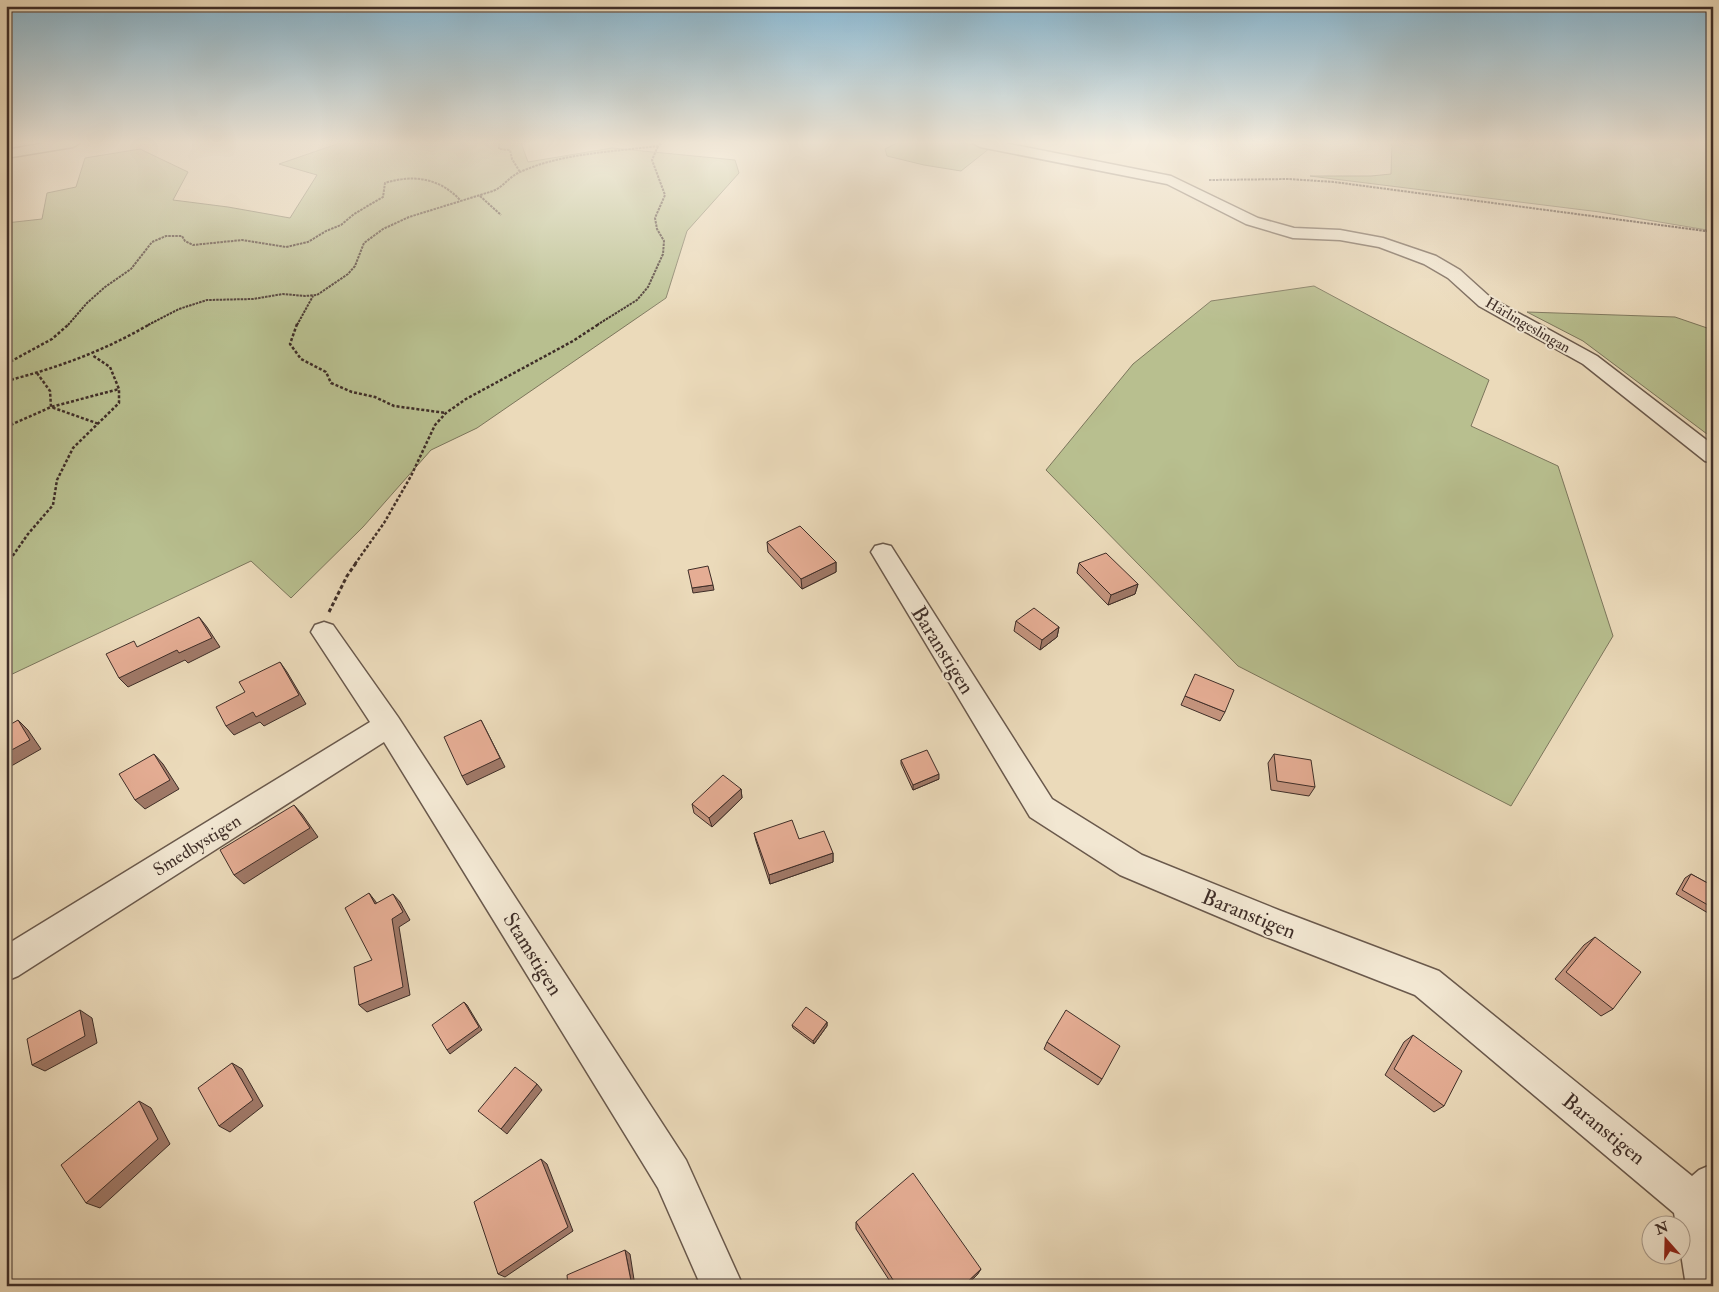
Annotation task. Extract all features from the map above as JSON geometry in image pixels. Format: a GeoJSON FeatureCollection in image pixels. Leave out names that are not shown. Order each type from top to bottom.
{"type":"FeatureCollection","features":[{"type":"Feature","properties":{"kind":"street","name":"Härlingeslingan"},"geometry":{"type":"LineString","coordinates":[[1217,203],[1252,221],[1293,233],[1340,235],[1383,243],[1430,260],[1454,274],[1485,302],[1590,360],[1713,456]]}},
{"type":"Feature","properties":{"kind":"street","name":"Baranstigen"},"geometry":{"type":"LineString","coordinates":[[883,552],[1041,808],[1131,865],[1276,926],[1427,983],[1702,1193]]}},
{"type":"Feature","properties":{"kind":"street","name":"Stamstigen"},"geometry":{"type":"LineString","coordinates":[[324,632],[388,725],[672,1174],[722,1286]]}},
{"type":"Feature","properties":{"kind":"street","name":"Smedbystigen"},"geometry":{"type":"LineString","coordinates":[[6,964],[388,725]]}},
{"type":"Feature","properties":{"kind":"street"},"geometry":{"type":"LineString","coordinates":[[1702,1193],[1707,1286]]}},
{"type":"Feature","properties":{"kind":"path"},"geometry":{"type":"LineString","coordinates":[[6,364],[52,339],[74,320],[87,303],[105,287],[131,269],[152,242],[166,236],[182,236],[185,241],[193,245],[242,240],[286,247],[308,242],[326,231],[341,225],[354,214],[372,203]]}},
{"type":"Feature","properties":{"kind":"path"},"geometry":{"type":"LineString","coordinates":[[6,381],[91,355],[150,326],[171,312],[201,301],[227,298],[250,299],[282,294],[313,296],[343,280],[355,268],[358,255],[368,238],[407,218],[454,203]]}},
{"type":"Feature","properties":{"kind":"path"},"geometry":{"type":"LineString","coordinates":[[488,203],[501,215]]}},
{"type":"Feature","properties":{"kind":"path"},"geometry":{"type":"LineString","coordinates":[[324,632],[330,609],[347,576],[384,523],[411,476],[435,425],[446,412],[610,319],[636,300],[648,287],[664,248],[664,241],[657,229],[655,218],[661,203]]}},
{"type":"Feature","properties":{"kind":"path"},"geometry":{"type":"LineString","coordinates":[[1495,203],[1713,232]]}},
{"type":"Feature","properties":{"kind":"path"},"geometry":{"type":"LineString","coordinates":[[313,296],[290,344],[300,359],[326,372],[331,383],[352,392],[375,397],[394,406],[446,412]]}},
{"type":"Feature","properties":{"kind":"path"},"geometry":{"type":"LineString","coordinates":[[6,565],[28,534],[53,505],[57,480],[73,448],[119,403],[119,389],[110,366],[91,355]]}},
{"type":"Feature","properties":{"kind":"path"},"geometry":{"type":"LineString","coordinates":[[37,373],[50,391],[51,407]]}},
{"type":"Feature","properties":{"kind":"path"},"geometry":{"type":"LineString","coordinates":[[6,427],[51,407],[119,389]]}},
{"type":"Feature","properties":{"kind":"path"},"geometry":{"type":"LineString","coordinates":[[51,407],[98,424]]}},
{"type":"Feature","properties":{"kind":"green space"},"geometry":{"type":"Polygon","coordinates":[[[45,203],[199,203],[290,218],[299,203],[712,203],[687,231],[666,298],[477,428],[431,450],[363,527],[291,598],[251,561],[6,677],[6,223],[42,219],[45,203]]]}},
{"type":"Feature","properties":{"kind":"green space"},"geometry":{"type":"Polygon","coordinates":[[[1530,203],[1713,203],[1713,231],[1600,212],[1530,203]]]}},
{"type":"Feature","properties":{"kind":"green space"},"geometry":{"type":"Polygon","coordinates":[[[1314,286],[1489,380],[1471,426],[1558,466],[1613,636],[1511,806],[1238,666],[1046,470],[1133,364],[1211,301],[1314,286]]]}},
{"type":"Feature","properties":{"kind":"green space"},"geometry":{"type":"Polygon","coordinates":[[[1527,312],[1675,317],[1713,330],[1713,433],[1707,434],[1583,341],[1527,312]]]}},
{"type":"Feature","properties":{"kind":"building"},"geometry":{"type":"Polygon","coordinates":[[[800,526],[836,562],[801,579],[767,542],[800,526]]]}},
{"type":"Feature","properties":{"kind":"building"},"geometry":{"type":"Polygon","coordinates":[[[1106,553],[1138,584],[1111,595],[1079,563],[1106,553]]]}},
{"type":"Feature","properties":{"kind":"building"},"geometry":{"type":"Polygon","coordinates":[[[708,566],[713,585],[692,588],[688,570],[708,566]]]}},
{"type":"Feature","properties":{"kind":"building"},"geometry":{"type":"Polygon","coordinates":[[[1034,608],[1059,627],[1042,640],[1016,621],[1034,608]]]}},
{"type":"Feature","properties":{"kind":"building"},"geometry":{"type":"Polygon","coordinates":[[[199,617],[212,638],[179,653],[177,650],[119,678],[106,654],[134,641],[137,647],[199,617]]]}},
{"type":"Feature","properties":{"kind":"building"},"geometry":{"type":"Polygon","coordinates":[[[280,662],[299,695],[256,717],[253,712],[226,726],[216,707],[245,692],[239,682],[280,662]]]}},
{"type":"Feature","properties":{"kind":"building"},"geometry":{"type":"Polygon","coordinates":[[[1195,674],[1234,690],[1225,712],[1185,696],[1195,674]]]}},
{"type":"Feature","properties":{"kind":"building"},"geometry":{"type":"Polygon","coordinates":[[[18,720],[30,740],[6,753],[6,727],[18,720]]]}},
{"type":"Feature","properties":{"kind":"building"},"geometry":{"type":"Polygon","coordinates":[[[481,720],[500,758],[462,776],[444,737],[481,720]]]}},
{"type":"Feature","properties":{"kind":"building"},"geometry":{"type":"Polygon","coordinates":[[[927,750],[939,774],[913,785],[901,760],[927,750]]]}},
{"type":"Feature","properties":{"kind":"building"},"geometry":{"type":"Polygon","coordinates":[[[154,754],[170,780],[135,800],[119,774],[154,754]]]}},
{"type":"Feature","properties":{"kind":"building"},"geometry":{"type":"Polygon","coordinates":[[[1274,754],[1311,760],[1315,787],[1277,781],[1274,754]]]}},
{"type":"Feature","properties":{"kind":"building"},"geometry":{"type":"Polygon","coordinates":[[[723,775],[741,789],[709,818],[692,804],[723,775]]]}},
{"type":"Feature","properties":{"kind":"building"},"geometry":{"type":"Polygon","coordinates":[[[294,805],[310,828],[234,875],[220,850],[294,805]]]}},
{"type":"Feature","properties":{"kind":"building"},"geometry":{"type":"Polygon","coordinates":[[[792,820],[799,839],[824,831],[833,853],[769,875],[754,833],[792,820]]]}},
{"type":"Feature","properties":{"kind":"building"},"geometry":{"type":"Polygon","coordinates":[[[1691,874],[1713,886],[1713,908],[1682,890],[1691,874]]]}},
{"type":"Feature","properties":{"kind":"building"},"geometry":{"type":"Polygon","coordinates":[[[369,893],[375,904],[393,894],[403,912],[392,919],[403,987],[359,1005],[354,967],[372,960],[345,908],[369,893]]]}},
{"type":"Feature","properties":{"kind":"building"},"geometry":{"type":"Polygon","coordinates":[[[1595,937],[1641,972],[1613,1009],[1566,972],[1595,937]]]}},
{"type":"Feature","properties":{"kind":"building"},"geometry":{"type":"Polygon","coordinates":[[[464,1002],[479,1027],[447,1050],[432,1025],[464,1002]]]}},
{"type":"Feature","properties":{"kind":"building"},"geometry":{"type":"Polygon","coordinates":[[[806,1007],[827,1022],[813,1041],[792,1025],[806,1007]]]}},
{"type":"Feature","properties":{"kind":"building"},"geometry":{"type":"Polygon","coordinates":[[[80,1010],[85,1036],[32,1065],[27,1039],[80,1010]]]}},
{"type":"Feature","properties":{"kind":"building"},"geometry":{"type":"Polygon","coordinates":[[[1066,1010],[1120,1046],[1102,1079],[1047,1042],[1066,1010]]]}},
{"type":"Feature","properties":{"kind":"building"},"geometry":{"type":"Polygon","coordinates":[[[1413,1035],[1462,1071],[1444,1106],[1394,1069],[1413,1035]]]}},
{"type":"Feature","properties":{"kind":"building"},"geometry":{"type":"Polygon","coordinates":[[[232,1063],[253,1100],[219,1126],[198,1088],[232,1063]]]}},
{"type":"Feature","properties":{"kind":"building"},"geometry":{"type":"Polygon","coordinates":[[[515,1067],[537,1084],[501,1129],[478,1111],[515,1067]]]}},
{"type":"Feature","properties":{"kind":"building"},"geometry":{"type":"Polygon","coordinates":[[[139,1101],[158,1139],[86,1203],[61,1165],[139,1101]]]}},
{"type":"Feature","properties":{"kind":"building"},"geometry":{"type":"Polygon","coordinates":[[[541,1159],[568,1227],[498,1274],[474,1202],[541,1159]]]}},
{"type":"Feature","properties":{"kind":"building"},"geometry":{"type":"Polygon","coordinates":[[[913,1173],[981,1269],[963,1286],[897,1286],[856,1222],[913,1173]]]}},
{"type":"Feature","properties":{"kind":"building"},"geometry":{"type":"Polygon","coordinates":[[[625,1250],[632,1286],[568,1286],[567,1275],[625,1250]]]}}]}
